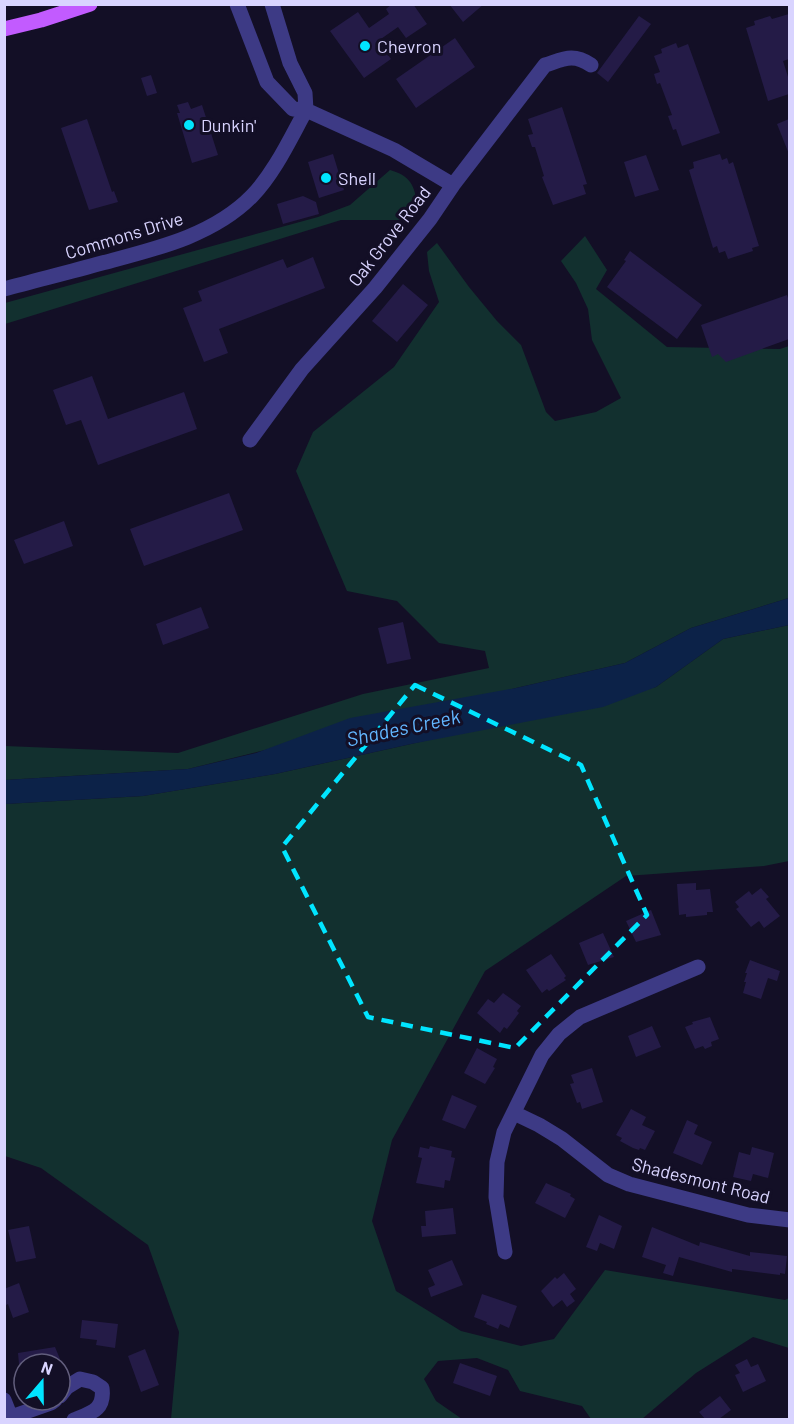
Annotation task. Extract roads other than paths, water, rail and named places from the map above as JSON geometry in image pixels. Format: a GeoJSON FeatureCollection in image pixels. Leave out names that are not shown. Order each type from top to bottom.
{"type":"FeatureCollection","features":[{"type":"Feature","properties":{"kind":"main road"},"geometry":{"type":"LineString","coordinates":[[4,29],[90,4]]}},
{"type":"Feature","properties":{"kind":"street","name":"Oak Grove Road"},"geometry":{"type":"LineString","coordinates":[[237,4],[267,82],[293,110],[306,110],[394,150],[453,185],[430,219],[382,279],[302,369],[250,440]]}},
{"type":"Feature","properties":{"kind":"street"},"geometry":{"type":"LineString","coordinates":[[272,4],[290,63],[305,93],[306,110]]}},
{"type":"Feature","properties":{"kind":"street"},"geometry":{"type":"LineString","coordinates":[[453,185],[545,65],[567,58],[580,57],[591,64]]}},
{"type":"Feature","properties":{"kind":"street","name":"Commons Drive"},"geometry":{"type":"LineString","coordinates":[[4,290],[148,251],[195,235],[214,224],[252,196],[269,174],[306,110]]}},
{"type":"Feature","properties":{"kind":"street"},"geometry":{"type":"LineString","coordinates":[[505,1252],[495,1176],[500,1146],[542,1055],[559,1034],[592,1011],[698,967]]}},
{"type":"Feature","properties":{"kind":"street","name":"Shadesmont Road"},"geometry":{"type":"LineString","coordinates":[[514,1113],[562,1139],[608,1175],[629,1184],[748,1215],[789,1220]]}},
{"type":"Feature","properties":{"kind":"street"},"geometry":{"type":"LineString","coordinates":[[72,1384],[80,1380],[93,1382],[102,1388],[103,1400],[96,1411],[74,1419]]}},
{"type":"Feature","properties":{"kind":"street"},"geometry":{"type":"LineString","coordinates":[[4,1400],[12,1418],[28,1412]]}},
{"type":"Feature","properties":{"kind":"water","name":"Shades Creek"},"geometry":{"type":"Polygon","coordinates":[[[789,598],[789,625],[723,639],[656,687],[603,707],[411,744],[275,774],[143,796],[5,804],[5,780],[188,769],[256,753],[350,718],[516,688],[625,663],[691,628],[789,598]]]}},
{"type":"Feature","properties":{"kind":"place","name":"Chevron"},"geometry":{"type":"Point","coordinates":[365,46]}},
{"type":"Feature","properties":{"kind":"place","name":"Dunkin'"},"geometry":{"type":"Point","coordinates":[189,125]}},
{"type":"Feature","properties":{"kind":"place","name":"Shell"},"geometry":{"type":"Point","coordinates":[326,178]}}]}
